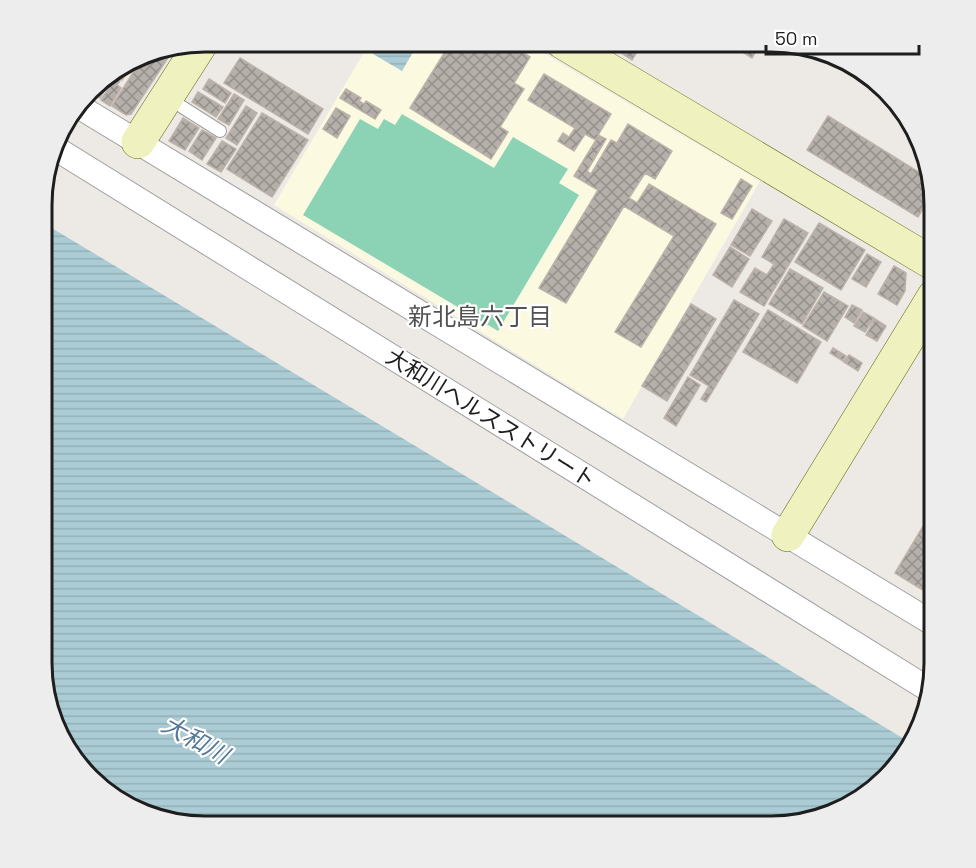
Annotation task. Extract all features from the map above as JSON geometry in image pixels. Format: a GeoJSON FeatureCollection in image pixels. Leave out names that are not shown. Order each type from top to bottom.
{"type":"FeatureCollection","features":[{"type":"Feature","properties":{"kind":"street"},"geometry":{"type":"LineString","coordinates":[[138,142],[195,53]]}},
{"type":"Feature","properties":{"kind":"street"},"geometry":{"type":"LineString","coordinates":[[587,53],[923,257]]}},
{"type":"Feature","properties":{"kind":"street"},"geometry":{"type":"LineString","coordinates":[[85,110],[924,618]]}},
{"type":"Feature","properties":{"kind":"street","name":"大和川ヘルスストリート"},"geometry":{"type":"LineString","coordinates":[[62,152],[922,684]]}},
{"type":"Feature","properties":{"kind":"street"},"geometry":{"type":"LineString","coordinates":[[788,535],[923,314]]}},
{"type":"Feature","properties":{"kind":"lane"},"geometry":{"type":"LineString","coordinates":[[167,97],[220,131]]}},
{"type":"Feature","properties":{"kind":"shaded area"},"geometry":{"type":"Polygon","coordinates":[[[364,53],[544,53],[760,181],[623,419],[274,205],[364,53]]]}},
{"type":"Feature","properties":{"kind":"green space"},"geometry":{"type":"Polygon","coordinates":[[[402,114],[494,168],[513,137],[568,169],[559,183],[579,195],[498,331],[303,215],[360,119],[378,129],[384,119],[395,125],[402,114]]]}},
{"type":"Feature","properties":{"kind":"water"},"geometry":{"type":"Polygon","coordinates":[[[374,53],[413,53],[402,71],[374,53]]]}},
{"type":"Feature","properties":{"kind":"water","name":"大和川"},"geometry":{"type":"Polygon","coordinates":[[[53,229],[903,738],[898,748],[872,778],[856,790],[829,804],[781,815],[205,816],[156,807],[120,790],[104,778],[84,756],[64,721],[55,693],[53,673],[53,229]]]}},
{"type":"Feature","properties":{"kind":"building"},"geometry":{"type":"Polygon","coordinates":[[[444,53],[524,53],[530,57],[514,83],[524,89],[500,127],[508,132],[491,159],[410,108],[444,53]]]}},
{"type":"Feature","properties":{"kind":"building"},"geometry":{"type":"Polygon","coordinates":[[[621,53],[636,53],[632,60],[621,53]]]}},
{"type":"Feature","properties":{"kind":"building"},"geometry":{"type":"Polygon","coordinates":[[[744,53],[755,53],[752,58],[744,53]]]}},
{"type":"Feature","properties":{"kind":"building"},"geometry":{"type":"Polygon","coordinates":[[[168,57],[131,114],[126,115],[112,106],[134,70],[168,57]]]}},
{"type":"Feature","properties":{"kind":"building"},"geometry":{"type":"Polygon","coordinates":[[[240,58],[323,109],[308,134],[224,83],[240,58]]]}},
{"type":"Feature","properties":{"kind":"building"},"geometry":{"type":"Polygon","coordinates":[[[544,74],[611,114],[598,135],[606,139],[587,171],[591,174],[611,140],[617,143],[628,124],[672,151],[655,179],[645,173],[629,198],[637,203],[649,184],[716,224],[641,347],[615,332],[674,236],[624,206],[566,303],[539,288],[598,190],[574,176],[596,140],[585,134],[574,151],[558,141],[563,133],[569,137],[575,128],[528,100],[544,74]]]}},
{"type":"Feature","properties":{"kind":"building"},"geometry":{"type":"Polygon","coordinates":[[[209,79],[231,93],[225,103],[203,89],[209,79]]]}},
{"type":"Feature","properties":{"kind":"building"},"geometry":{"type":"Polygon","coordinates":[[[118,80],[120,81],[117,85],[121,88],[110,106],[101,100],[110,85],[118,80]]]}},
{"type":"Feature","properties":{"kind":"building"},"geometry":{"type":"Polygon","coordinates":[[[346,89],[361,98],[359,101],[364,104],[366,101],[381,110],[375,119],[340,98],[346,89]]]}},
{"type":"Feature","properties":{"kind":"building"},"geometry":{"type":"Polygon","coordinates":[[[198,92],[223,107],[216,117],[192,102],[198,92]]]}},
{"type":"Feature","properties":{"kind":"building"},"geometry":{"type":"Polygon","coordinates":[[[234,94],[244,100],[229,125],[218,119],[234,94]]]}},
{"type":"Feature","properties":{"kind":"building"},"geometry":{"type":"Polygon","coordinates":[[[246,106],[257,113],[237,145],[226,138],[246,106]]]}},
{"type":"Feature","properties":{"kind":"building"},"geometry":{"type":"Polygon","coordinates":[[[336,108],[350,116],[337,138],[323,129],[336,108]]]}},
{"type":"Feature","properties":{"kind":"building"},"geometry":{"type":"Polygon","coordinates":[[[262,113],[308,140],[272,197],[227,169],[262,113]]]}},
{"type":"Feature","properties":{"kind":"building"},"geometry":{"type":"Polygon","coordinates":[[[828,116],[919,173],[923,209],[918,217],[807,150],[828,116]]]}},
{"type":"Feature","properties":{"kind":"building"},"geometry":{"type":"Polygon","coordinates":[[[183,118],[199,128],[185,150],[169,141],[183,118]]]}},
{"type":"Feature","properties":{"kind":"building"},"geometry":{"type":"Polygon","coordinates":[[[202,130],[216,138],[202,160],[189,151],[202,130]]]}},
{"type":"Feature","properties":{"kind":"building"},"geometry":{"type":"Polygon","coordinates":[[[222,141],[236,149],[221,172],[207,164],[222,141]]]}},
{"type":"Feature","properties":{"kind":"building"},"geometry":{"type":"Polygon","coordinates":[[[741,179],[752,186],[732,219],[721,213],[741,179]]]}},
{"type":"Feature","properties":{"kind":"building"},"geometry":{"type":"Polygon","coordinates":[[[752,209],[772,221],[750,256],[731,245],[752,209]]]}},
{"type":"Feature","properties":{"kind":"building"},"geometry":{"type":"Polygon","coordinates":[[[784,219],[808,233],[764,306],[740,292],[755,268],[767,275],[774,264],[762,257],[784,219]]]}},
{"type":"Feature","properties":{"kind":"building"},"geometry":{"type":"Polygon","coordinates":[[[819,223],[865,250],[841,290],[795,262],[819,223]]]}},
{"type":"Feature","properties":{"kind":"building"},"geometry":{"type":"Polygon","coordinates":[[[730,247],[749,259],[732,287],[713,275],[730,247]]]}},
{"type":"Feature","properties":{"kind":"building"},"geometry":{"type":"Polygon","coordinates":[[[867,254],[881,262],[866,287],[852,279],[867,254]]]}},
{"type":"Feature","properties":{"kind":"building"},"geometry":{"type":"Polygon","coordinates":[[[894,266],[906,273],[905,291],[897,305],[878,294],[894,266]]]}},
{"type":"Feature","properties":{"kind":"building"},"geometry":{"type":"Polygon","coordinates":[[[790,269],[823,288],[802,324],[769,304],[790,269]]]}},
{"type":"Feature","properties":{"kind":"building"},"geometry":{"type":"Polygon","coordinates":[[[824,292],[848,306],[827,341],[803,326],[824,292]]]}},
{"type":"Feature","properties":{"kind":"building"},"geometry":{"type":"Polygon","coordinates":[[[734,300],[759,314],[706,402],[701,399],[709,386],[690,375],[734,300]]]}},
{"type":"Feature","properties":{"kind":"building"},"geometry":{"type":"Polygon","coordinates":[[[691,304],[716,319],[667,401],[642,386],[691,304]]]}},
{"type":"Feature","properties":{"kind":"building"},"geometry":{"type":"Polygon","coordinates":[[[852,305],[862,310],[854,323],[845,317],[852,305]]]}},
{"type":"Feature","properties":{"kind":"building"},"geometry":{"type":"Polygon","coordinates":[[[768,310],[821,342],[797,383],[743,352],[768,310]]]}},
{"type":"Feature","properties":{"kind":"building"},"geometry":{"type":"Polygon","coordinates":[[[863,312],[874,318],[865,332],[854,326],[863,312]]]}},
{"type":"Feature","properties":{"kind":"building"},"geometry":{"type":"Polygon","coordinates":[[[875,319],[886,326],[877,341],[866,335],[875,319]]]}},
{"type":"Feature","properties":{"kind":"building"},"geometry":{"type":"Polygon","coordinates":[[[833,348],[846,356],[843,361],[830,353],[833,348]]]}},
{"type":"Feature","properties":{"kind":"building"},"geometry":{"type":"Polygon","coordinates":[[[849,355],[862,363],[858,371],[844,362],[849,355]]]}},
{"type":"Feature","properties":{"kind":"building"},"geometry":{"type":"Polygon","coordinates":[[[688,377],[700,385],[676,426],[664,418],[688,377]]]}},
{"type":"Feature","properties":{"kind":"building"},"geometry":{"type":"Polygon","coordinates":[[[924,525],[924,591],[895,573],[924,525]]]}},
{"type":"Feature","properties":{"kind":"district","name":"新北島六丁目"},"geometry":{"type":"Point","coordinates":[480,317]}}]}
